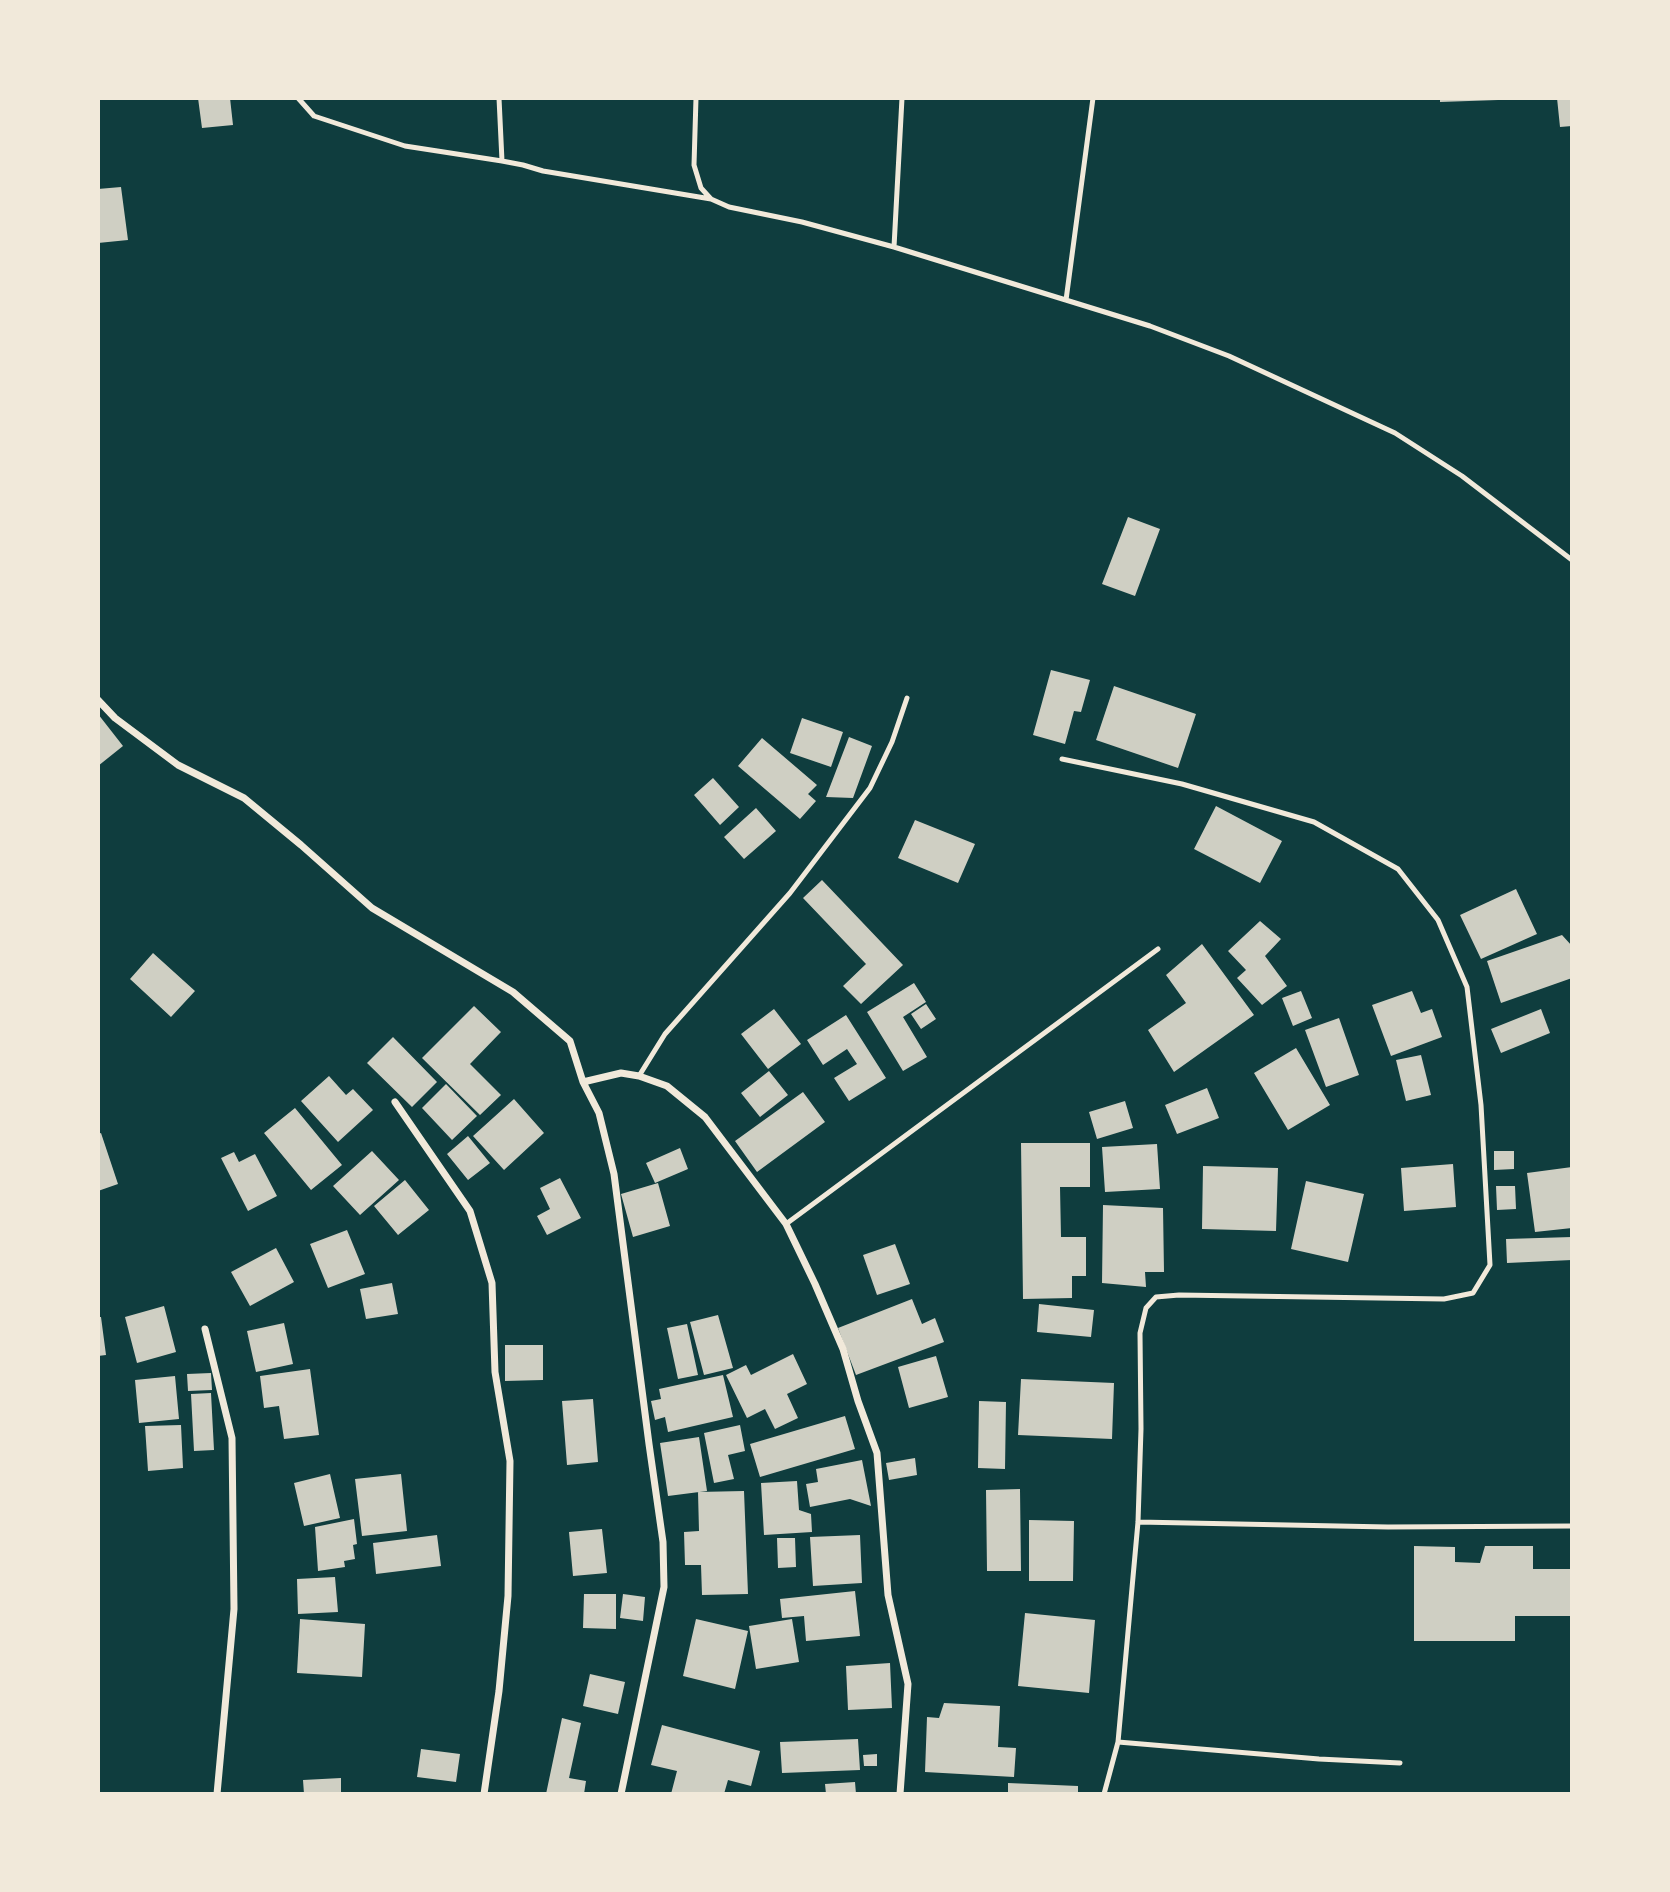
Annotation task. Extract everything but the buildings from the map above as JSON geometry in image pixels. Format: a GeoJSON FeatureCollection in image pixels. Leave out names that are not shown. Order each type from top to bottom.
{"type":"FeatureCollection","features":[{"type":"Feature","properties":{"kind":"street"},"geometry":{"type":"LineString","coordinates":[[98,700],[115,718],[178,765],[244,798],[372,908],[513,992],[570,1041],[583,1082],[599,1113],[614,1174],[663,1542],[664,1587],[621,1794]]}},
{"type":"Feature","properties":{"kind":"street"},"geometry":{"type":"LineString","coordinates":[[583,1082],[621,1073],[639,1076],[667,1086],[705,1117],[786,1224],[816,1284],[843,1349],[877,1453],[888,1595],[908,1684],[900,1794]]}},
{"type":"Feature","properties":{"kind":"street"},"geometry":{"type":"LineString","coordinates":[[395,1102],[470,1211],[492,1283],[495,1372],[510,1461],[510,1515],[508,1596],[499,1691],[484,1794]]}},
{"type":"Feature","properties":{"kind":"street"},"geometry":{"type":"LineString","coordinates":[[205,1329],[232,1438],[234,1609],[217,1794]]}},
{"type":"Feature","properties":{"kind":"lane"},"geometry":{"type":"LineString","coordinates":[[298,98],[314,116],[405,146],[711,199],[729,207],[802,222],[894,247],[1150,326],[1229,356],[1395,433],[1462,476],[1572,560]]}},
{"type":"Feature","properties":{"kind":"lane"},"geometry":{"type":"LineString","coordinates":[[499,98],[502,161]]}},
{"type":"Feature","properties":{"kind":"lane"},"geometry":{"type":"LineString","coordinates":[[695,98],[694,165],[701,188],[711,199]]}},
{"type":"Feature","properties":{"kind":"lane"},"geometry":{"type":"LineString","coordinates":[[894,247],[902,98]]}},
{"type":"Feature","properties":{"kind":"lane"},"geometry":{"type":"LineString","coordinates":[[1066,300],[1093,98]]}},
{"type":"Feature","properties":{"kind":"lane"},"geometry":{"type":"LineString","coordinates":[[639,1076],[665,1034],[790,893],[870,788],[892,742],[907,698]]}},
{"type":"Feature","properties":{"kind":"lane"},"geometry":{"type":"LineString","coordinates":[[1062,759],[1182,784],[1314,822],[1398,869],[1438,920],[1467,987],[1481,1105],[1490,1265],[1473,1293],[1444,1299],[1179,1295],[1156,1297],[1146,1308],[1140,1332],[1138,1522],[1118,1742],[1104,1794]]}},
{"type":"Feature","properties":{"kind":"lane"},"geometry":{"type":"LineString","coordinates":[[786,1224],[1158,949]]}},
{"type":"Feature","properties":{"kind":"lane"},"geometry":{"type":"LineString","coordinates":[[1138,1522],[1388,1527],[1572,1526]]}},
{"type":"Feature","properties":{"kind":"lane"},"geometry":{"type":"LineString","coordinates":[[1118,1742],[1400,1763]]}}]}
